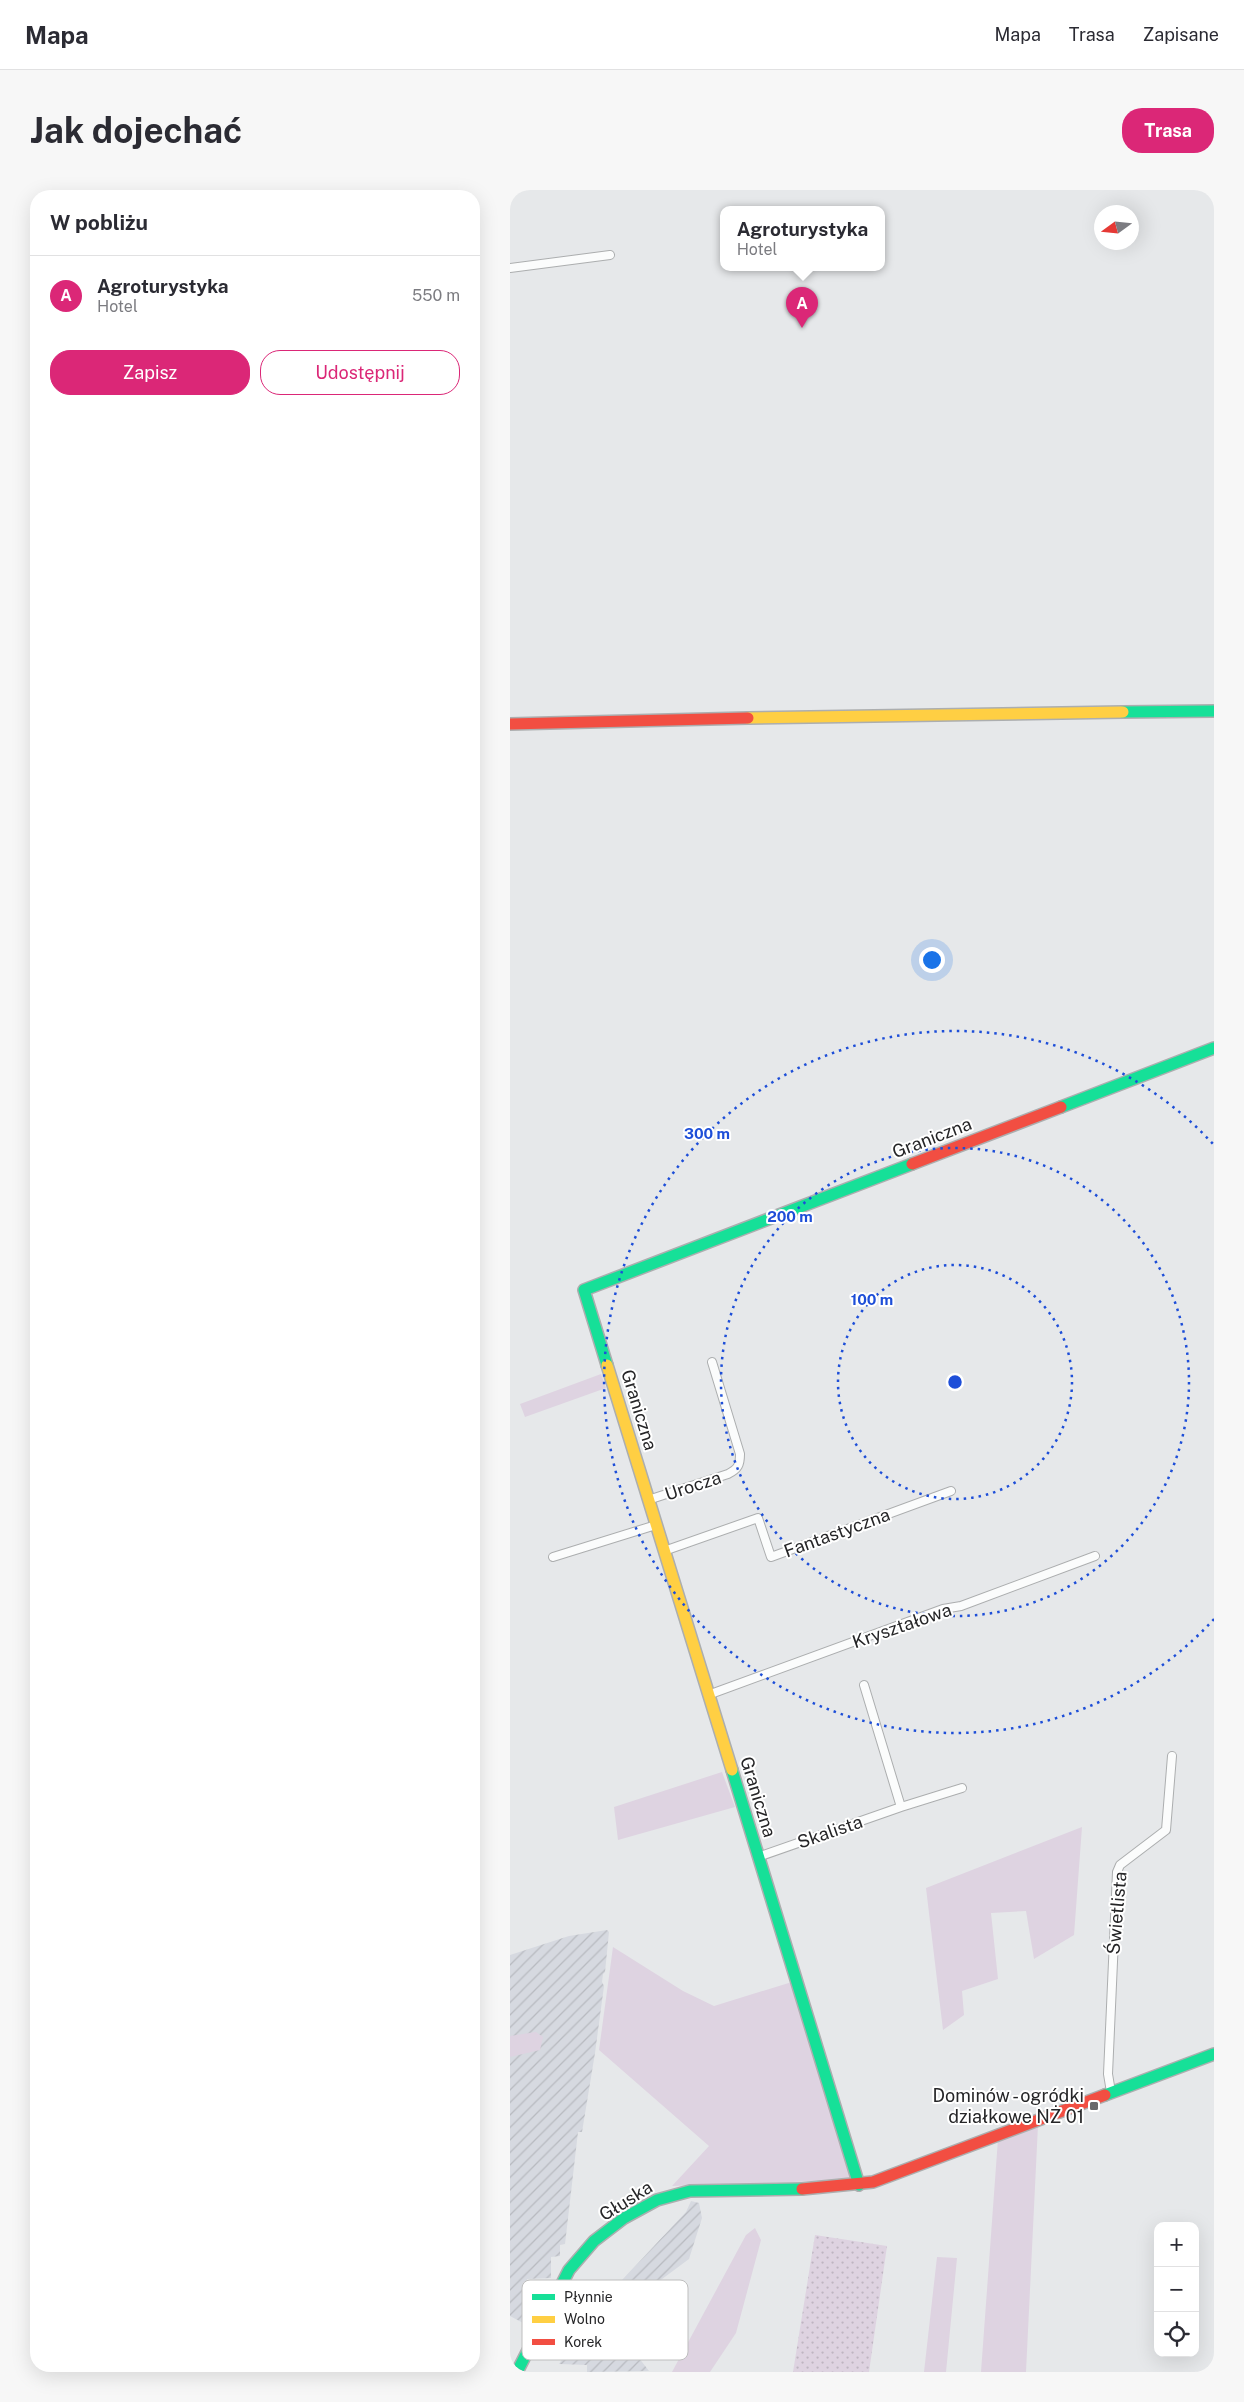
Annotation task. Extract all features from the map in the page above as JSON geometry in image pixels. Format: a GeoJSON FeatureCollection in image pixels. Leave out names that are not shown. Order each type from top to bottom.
{"type":"FeatureCollection","features":[{"type":"Feature","properties":{"kind":"street"},"geometry":{"type":"LineString","coordinates":[[510,268],[610,255]]}},
{"type":"Feature","properties":{"kind":"street"},"geometry":{"type":"LineString","coordinates":[[510,724],[881,715],[1214,712]]}},
{"type":"Feature","properties":{"kind":"street","name":"Graniczna"},"geometry":{"type":"LineString","coordinates":[[859,2185],[584,1290],[1214,1048]]}},
{"type":"Feature","properties":{"kind":"street","name":"Urocza"},"geometry":{"type":"LineString","coordinates":[[648,1500],[736,1470],[740,1463],[740,1454],[712,1362]]}},
{"type":"Feature","properties":{"kind":"street","name":"Fantastyczna"},"geometry":{"type":"LineString","coordinates":[[664,1551],[758,1518],[771,1557],[951,1491]]}},
{"type":"Feature","properties":{"kind":"street"},"geometry":{"type":"LineString","coordinates":[[553,1557],[656,1525]]}},
{"type":"Feature","properties":{"kind":"street","name":"Kryształowa"},"geometry":{"type":"LineString","coordinates":[[708,1695],[943,1609],[961,1606],[1095,1556]]}},
{"type":"Feature","properties":{"kind":"street"},"geometry":{"type":"LineString","coordinates":[[864,1685],[901,1807]]}},
{"type":"Feature","properties":{"kind":"street","name":"Świetlista"},"geometry":{"type":"LineString","coordinates":[[1111,2092],[1108,2074],[1117,1872],[1120,1865],[1166,1830],[1172,1756]]}},
{"type":"Feature","properties":{"kind":"street","name":"Skalista"},"geometry":{"type":"LineString","coordinates":[[758,1857],[901,1807],[962,1788]]}},
{"type":"Feature","properties":{"kind":"street","name":"Głuska"},"geometry":{"type":"LineString","coordinates":[[565,2280],[572,2266],[609,2230],[646,2205],[668,2195],[690,2191],[811,2189],[859,2185],[889,2176],[1214,2054]]}},
{"type":"Feature","properties":{"kind":"street","name":"Głuska"},"geometry":{"type":"LineString","coordinates":[[517,2372],[523,2360]]}},
{"type":"Feature","properties":{"kind":"shaded area"},"geometry":{"type":"Polygon","coordinates":[[[601,1374],[606,1388],[525,1417],[520,1404],[601,1374]]]}},
{"type":"Feature","properties":{"kind":"shaded area"},"geometry":{"type":"Polygon","coordinates":[[[722,1772],[735,1807],[618,1840],[614,1807],[722,1772]]]}},
{"type":"Feature","properties":{"kind":"shaded area"},"geometry":{"type":"Polygon","coordinates":[[[1082,1827],[1074,1935],[1034,1959],[1026,1911],[991,1913],[998,1979],[962,1991],[964,2015],[943,2030],[926,1888],[1082,1827]]]}},
{"type":"Feature","properties":{"kind":"shaded area"},"geometry":{"type":"Polygon","coordinates":[[[607,1930],[609,1932],[605,1972],[602,1982],[604,1986],[582,2132],[578,2132],[565,2244],[560,2245],[560,2256],[551,2257],[551,2278],[522,2280],[522,2322],[510,2316],[510,1955],[569,1936],[607,1930]]]}},
{"type":"Feature","properties":{"kind":"shaded area"},"geometry":{"type":"Polygon","coordinates":[[[613,1947],[683,1991],[714,2006],[792,1982],[852,2180],[672,2186],[709,2146],[599,2050],[613,1947]]]}},
{"type":"Feature","properties":{"kind":"shaded area"},"geometry":{"type":"Polygon","coordinates":[[[536,2032],[543,2037],[540,2050],[510,2057],[510,2036],[536,2032]]]}},
{"type":"Feature","properties":{"kind":"shaded area"},"geometry":{"type":"Polygon","coordinates":[[[1038,2125],[1026,2372],[981,2372],[998,2139],[1038,2125]]]}},
{"type":"Feature","properties":{"kind":"shaded area"},"geometry":{"type":"Polygon","coordinates":[[[691,2201],[699,2203],[702,2218],[689,2259],[661,2280],[622,2280],[686,2212],[691,2201]]]}},
{"type":"Feature","properties":{"kind":"shaded area"},"geometry":{"type":"Polygon","coordinates":[[[755,2228],[761,2240],[736,2333],[710,2372],[672,2372],[678,2360],[688,2360],[688,2342],[746,2235],[755,2228]]]}},
{"type":"Feature","properties":{"kind":"shaded area"},"geometry":{"type":"Polygon","coordinates":[[[815,2235],[887,2246],[869,2372],[793,2372],[815,2235]]]}},
{"type":"Feature","properties":{"kind":"shaded area"},"geometry":{"type":"Polygon","coordinates":[[[937,2257],[957,2258],[946,2372],[924,2372],[937,2257]]]}},
{"type":"Feature","properties":{"kind":"shaded area"},"geometry":{"type":"Polygon","coordinates":[[[562,2360],[641,2360],[649,2371],[587,2372],[587,2365],[559,2364],[562,2360]]]}},
{"type":"Feature","properties":{"kind":"traffic: fast"},"geometry":{"type":"LineString","coordinates":[[1123,712],[1214,711]]}},
{"type":"Feature","properties":{"kind":"traffic: fast"},"geometry":{"type":"LineString","coordinates":[[1061,1107],[1214,1048]]}},
{"type":"Feature","properties":{"kind":"traffic: fast"},"geometry":{"type":"LineString","coordinates":[[607,1365],[584,1290],[912,1164]]}},
{"type":"Feature","properties":{"kind":"traffic: fast"},"geometry":{"type":"LineString","coordinates":[[732,1770],[859,2185]]}},
{"type":"Feature","properties":{"kind":"traffic: fast"},"geometry":{"type":"LineString","coordinates":[[1105,2095],[1214,2054]]}},
{"type":"Feature","properties":{"kind":"traffic: fast"},"geometry":{"type":"LineString","coordinates":[[564,2280],[569,2270],[594,2241],[624,2218],[657,2200],[690,2191],[802,2189]]}},
{"type":"Feature","properties":{"kind":"traffic: fast"},"geometry":{"type":"LineString","coordinates":[[517,2372],[523,2360]]}},
{"type":"Feature","properties":{"kind":"traffic: slow"},"geometry":{"type":"LineString","coordinates":[[748,718],[1123,712]]}},
{"type":"Feature","properties":{"kind":"traffic: slow"},"geometry":{"type":"LineString","coordinates":[[607,1365],[732,1770]]}},
{"type":"Feature","properties":{"kind":"traffic: jam"},"geometry":{"type":"LineString","coordinates":[[510,724],[748,718]]}},
{"type":"Feature","properties":{"kind":"traffic: jam"},"geometry":{"type":"LineString","coordinates":[[912,1164],[1061,1107]]}},
{"type":"Feature","properties":{"kind":"traffic: jam"},"geometry":{"type":"LineString","coordinates":[[802,2189],[873,2182],[1105,2095]]}},
{"type":"Feature","properties":{"kind":"place","name":"Agroturystyka"},"geometry":{"type":"Point","coordinates":[802,328]}},
{"type":"Feature","properties":{"kind":"place","name":"Dominów - ogródki działkowe NŻ 01"},"geometry":{"type":"Point","coordinates":[1094,2106]}}]}
